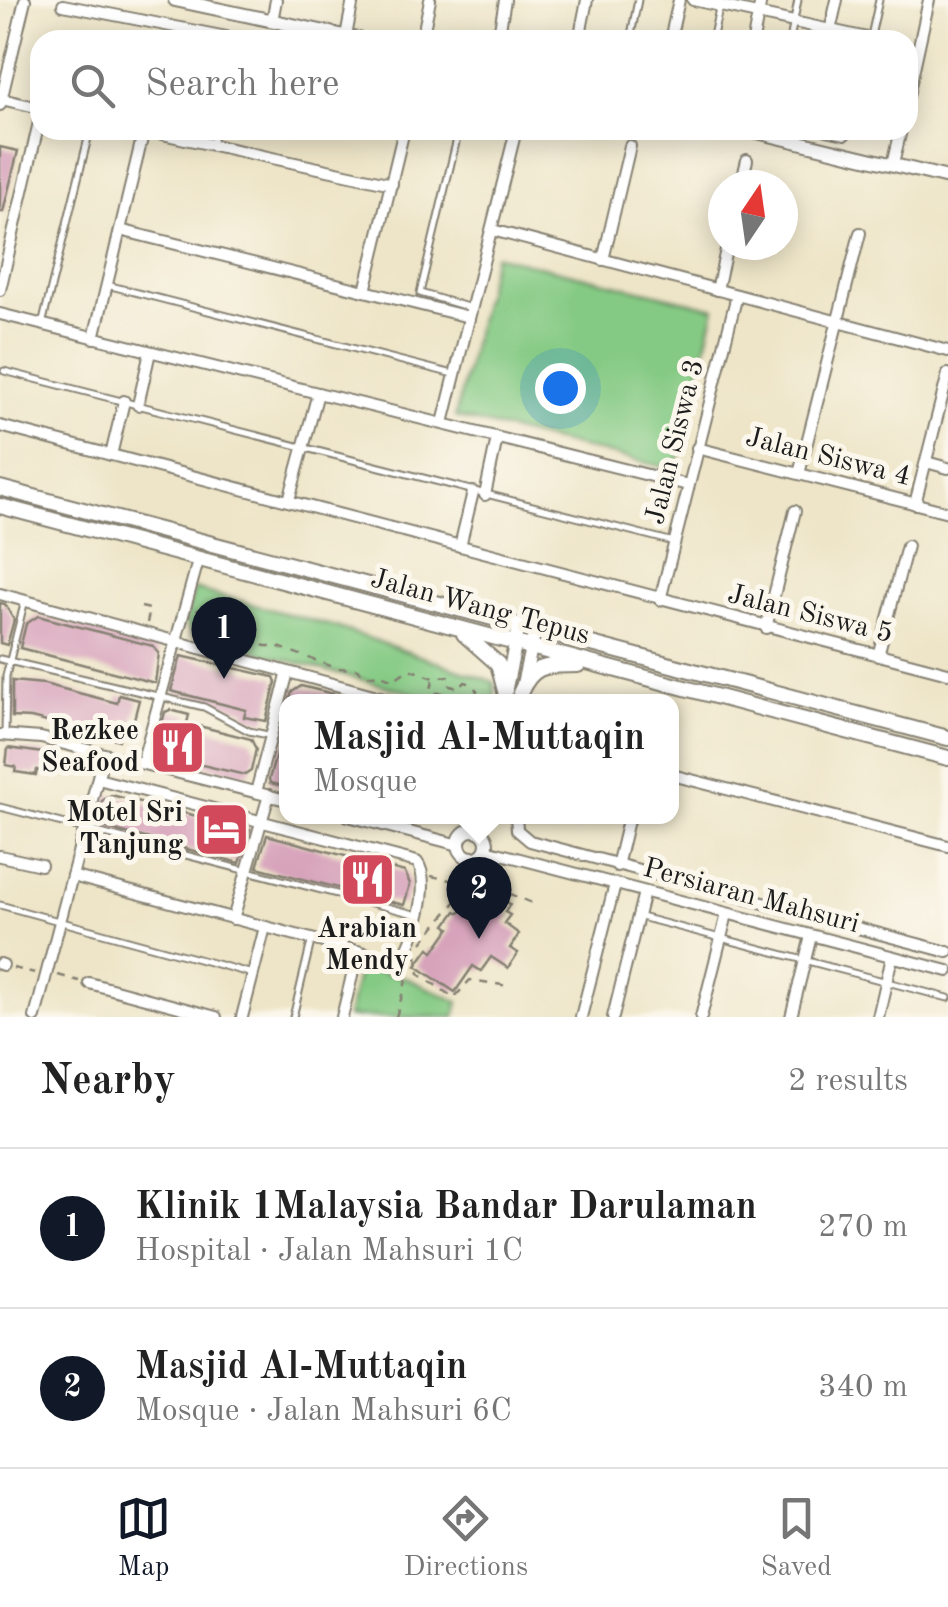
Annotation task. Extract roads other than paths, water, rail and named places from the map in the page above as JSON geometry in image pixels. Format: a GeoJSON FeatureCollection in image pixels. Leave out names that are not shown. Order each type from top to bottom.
{"type":"FeatureCollection","features":[{"type":"Feature","properties":{"kind":"main road","name":"Jalan Wang Tepus"},"geometry":{"type":"LineString","coordinates":[[0,488],[948,738]]}},
{"type":"Feature","properties":{"kind":"main road","name":"Jalan Wang Tepus"},"geometry":{"type":"LineString","coordinates":[[0,506],[948,758]]}},
{"type":"Feature","properties":{"kind":"main road"},"geometry":{"type":"LineString","coordinates":[[452,626],[490,653],[511,694]]}},
{"type":"Feature","properties":{"kind":"main road"},"geometry":{"type":"LineString","coordinates":[[514,694],[529,675],[544,666],[598,666]]}},
{"type":"Feature","properties":{"kind":"street"},"geometry":{"type":"LineString","coordinates":[[25,0],[1,102],[30,106]]}},
{"type":"Feature","properties":{"kind":"street"},"geometry":{"type":"LineString","coordinates":[[174,0],[203,3],[316,30]]}},
{"type":"Feature","properties":{"kind":"street"},"geometry":{"type":"LineString","coordinates":[[272,21],[276,0]]}},
{"type":"Feature","properties":{"kind":"street"},"geometry":{"type":"LineString","coordinates":[[347,30],[353,0]]}},
{"type":"Feature","properties":{"kind":"street"},"geometry":{"type":"LineString","coordinates":[[424,30],[430,0]]}},
{"type":"Feature","properties":{"kind":"street"},"geometry":{"type":"LineString","coordinates":[[500,30],[505,0]]}},
{"type":"Feature","properties":{"kind":"street"},"geometry":{"type":"LineString","coordinates":[[580,30],[587,0]]}},
{"type":"Feature","properties":{"kind":"street"},"geometry":{"type":"LineString","coordinates":[[672,30],[679,0]]}},
{"type":"Feature","properties":{"kind":"street"},"geometry":{"type":"LineString","coordinates":[[693,0],[721,3],[816,30]]}},
{"type":"Feature","properties":{"kind":"street"},"geometry":{"type":"LineString","coordinates":[[755,30],[761,0]]}},
{"type":"Feature","properties":{"kind":"street"},"geometry":{"type":"LineString","coordinates":[[830,30],[837,0]]}},
{"type":"Feature","properties":{"kind":"street"},"geometry":{"type":"LineString","coordinates":[[918,33],[928,0]]}},
{"type":"Feature","properties":{"kind":"street"},"geometry":{"type":"LineString","coordinates":[[63,6],[187,30]]}},
{"type":"Feature","properties":{"kind":"street"},"geometry":{"type":"LineString","coordinates":[[0,290],[35,140]]}},
{"type":"Feature","properties":{"kind":"street"},"geometry":{"type":"LineString","coordinates":[[94,338],[142,140]]}},
{"type":"Feature","properties":{"kind":"street"},"geometry":{"type":"LineString","coordinates":[[189,140],[392,184]]}},
{"type":"Feature","properties":{"kind":"street"},"geometry":{"type":"LineString","coordinates":[[365,291],[401,140]]}},
{"type":"Feature","properties":{"kind":"street"},"geometry":{"type":"LineString","coordinates":[[443,423],[514,140]]}},
{"type":"Feature","properties":{"kind":"street"},"geometry":{"type":"LineString","coordinates":[[791,140],[948,178]]}},
{"type":"Feature","properties":{"kind":"street"},"geometry":{"type":"LineString","coordinates":[[893,164],[898,140]]}},
{"type":"Feature","properties":{"kind":"street"},"geometry":{"type":"LineString","coordinates":[[603,260],[630,146]]}},
{"type":"Feature","properties":{"kind":"street"},"geometry":{"type":"LineString","coordinates":[[745,170],[747,160]]}},
{"type":"Feature","properties":{"kind":"street"},"geometry":{"type":"LineString","coordinates":[[120,230],[365,291],[470,312]]}},
{"type":"Feature","properties":{"kind":"street"},"geometry":{"type":"LineString","coordinates":[[492,230],[948,351]]}},
{"type":"Feature","properties":{"kind":"street"},"geometry":{"type":"LineString","coordinates":[[799,474],[860,233]]}},
{"type":"Feature","properties":{"kind":"street"},"geometry":{"type":"LineString","coordinates":[[717,290],[724,260]]}},
{"type":"Feature","properties":{"kind":"street","name":"Jalan Siswa 3"},"geometry":{"type":"LineString","coordinates":[[660,600],[737,295]]}},
{"type":"Feature","properties":{"kind":"street"},"geometry":{"type":"LineString","coordinates":[[0,314],[688,485]]}},
{"type":"Feature","properties":{"kind":"street"},"geometry":{"type":"LineString","coordinates":[[138,405],[150,352]]}},
{"type":"Feature","properties":{"kind":"street"},"geometry":{"type":"LineString","coordinates":[[916,504],[948,374]]}},
{"type":"Feature","properties":{"kind":"street"},"geometry":{"type":"LineString","coordinates":[[289,500],[318,393]]}},
{"type":"Feature","properties":{"kind":"street"},"geometry":{"type":"LineString","coordinates":[[111,454],[124,401]]}},
{"type":"Feature","properties":{"kind":"street","name":"Jalan Siswa 5"},"geometry":{"type":"LineString","coordinates":[[0,426],[948,673]]}},
{"type":"Feature","properties":{"kind":"street"},"geometry":{"type":"LineString","coordinates":[[486,495],[497,438]]}},
{"type":"Feature","properties":{"kind":"street","name":"Jalan Siswa 4"},"geometry":{"type":"LineString","coordinates":[[697,448],[948,512]]}},
{"type":"Feature","properties":{"kind":"street"},"geometry":{"type":"LineString","coordinates":[[926,462],[948,468]]}},
{"type":"Feature","properties":{"kind":"street"},"geometry":{"type":"LineString","coordinates":[[460,546],[473,492]]}},
{"type":"Feature","properties":{"kind":"street"},"geometry":{"type":"LineString","coordinates":[[766,628],[795,510]]}},
{"type":"Feature","properties":{"kind":"street"},"geometry":{"type":"LineString","coordinates":[[878,656],[907,546]]}},
{"type":"Feature","properties":{"kind":"street"},"geometry":{"type":"LineString","coordinates":[[142,763],[198,561]]}},
{"type":"Feature","properties":{"kind":"street"},"geometry":{"type":"LineString","coordinates":[[0,594],[369,694]]}},
{"type":"Feature","properties":{"kind":"street"},"geometry":{"type":"LineString","coordinates":[[512,694],[516,644],[527,628]]}},
{"type":"Feature","properties":{"kind":"street"},"geometry":{"type":"LineString","coordinates":[[513,694],[531,648],[527,628]]}},
{"type":"Feature","properties":{"kind":"street"},"geometry":{"type":"LineString","coordinates":[[282,694],[288,672]]}},
{"type":"Feature","properties":{"kind":"street"},"geometry":{"type":"LineString","coordinates":[[256,792],[279,706]]}},
{"type":"Feature","properties":{"kind":"street"},"geometry":{"type":"LineString","coordinates":[[3,734],[41,738],[279,798]]}},
{"type":"Feature","properties":{"kind":"street"},"geometry":{"type":"LineString","coordinates":[[35,1017],[104,754]]}},
{"type":"Feature","properties":{"kind":"street"},"geometry":{"type":"LineString","coordinates":[[679,777],[948,846]]}},
{"type":"Feature","properties":{"kind":"street"},"geometry":{"type":"LineString","coordinates":[[72,876],[400,961],[406,954],[418,915],[425,878],[417,862],[405,856],[98,779]]}},
{"type":"Feature","properties":{"kind":"street"},"geometry":{"type":"LineString","coordinates":[[233,918],[269,795]]}},
{"type":"Feature","properties":{"kind":"street"},"geometry":{"type":"LineString","coordinates":[[378,824],[460,846]]}},
{"type":"Feature","properties":{"kind":"street"},"geometry":{"type":"LineString","coordinates":[[471,824],[460,838],[460,846],[464,854],[474,858],[489,846],[490,824]]}},
{"type":"Feature","properties":{"kind":"street"},"geometry":{"type":"LineString","coordinates":[[473,824],[489,846]]}},
{"type":"Feature","properties":{"kind":"street"},"geometry":{"type":"LineString","coordinates":[[516,824],[523,837],[563,850],[948,952]]}},
{"type":"Feature","properties":{"kind":"street"},"geometry":{"type":"LineString","coordinates":[[617,866],[627,824]]}},
{"type":"Feature","properties":{"kind":"street","name":"Persiaran Mahsuri"},"geometry":{"type":"LineString","coordinates":[[489,846],[559,869],[948,971]]}},
{"type":"Feature","properties":{"kind":"street"},"geometry":{"type":"LineString","coordinates":[[559,869],[563,850]]}},
{"type":"Feature","properties":{"kind":"street"},"geometry":{"type":"LineString","coordinates":[[0,856],[41,865]]}},
{"type":"Feature","properties":{"kind":"street"},"geometry":{"type":"LineString","coordinates":[[581,1017],[615,884]]}},
{"type":"Feature","properties":{"kind":"street"},"geometry":{"type":"LineString","coordinates":[[613,1017],[644,892]]}},
{"type":"Feature","properties":{"kind":"street"},"geometry":{"type":"LineString","coordinates":[[701,1017],[727,914]]}},
{"type":"Feature","properties":{"kind":"street"},"geometry":{"type":"LineString","coordinates":[[242,1017],[265,927]]}},
{"type":"Feature","properties":{"kind":"street"},"geometry":{"type":"LineString","coordinates":[[790,1017],[811,936]]}},
{"type":"Feature","properties":{"kind":"street"},"geometry":{"type":"LineString","coordinates":[[342,1017],[358,951]]}},
{"type":"Feature","properties":{"kind":"street"},"geometry":{"type":"LineString","coordinates":[[878,1017],[892,957]]}},
{"type":"Feature","properties":{"kind":"street"},"geometry":{"type":"LineString","coordinates":[[89,983],[216,1017]]}},
{"type":"Feature","properties":{"kind":"lane"},"geometry":{"type":"LineString","coordinates":[[632,30],[638,0]]}},
{"type":"Feature","properties":{"kind":"lane"},"geometry":{"type":"LineString","coordinates":[[792,30],[798,0]]}},
{"type":"Feature","properties":{"kind":"lane"},"geometry":{"type":"LineString","coordinates":[[874,30],[878,0]]}},
{"type":"Feature","properties":{"kind":"lane"},"geometry":{"type":"LineString","coordinates":[[714,30],[721,3]]}},
{"type":"Feature","properties":{"kind":"lane"},"geometry":{"type":"LineString","coordinates":[[42,325],[88,140]]}},
{"type":"Feature","properties":{"kind":"lane"},"geometry":{"type":"LineString","coordinates":[[212,145],[213,140]]}},
{"type":"Feature","properties":{"kind":"lane"},"geometry":{"type":"LineString","coordinates":[[457,140],[420,293],[470,312]]}},
{"type":"Feature","properties":{"kind":"lane"},"geometry":{"type":"LineString","coordinates":[[107,285],[456,374]]}},
{"type":"Feature","properties":{"kind":"lane"},"geometry":{"type":"LineString","coordinates":[[4,371],[674,542]]}},
{"type":"Feature","properties":{"kind":"lane"},"geometry":{"type":"LineString","coordinates":[[3,734],[3,677],[25,600]]}},
{"type":"Feature","properties":{"kind":"lane"},"geometry":{"type":"LineString","coordinates":[[0,659],[204,707],[250,730],[279,734]]}},
{"type":"Feature","properties":{"kind":"lane"},"geometry":{"type":"LineString","coordinates":[[0,808],[418,915]]}},
{"type":"Feature","properties":{"kind":"lane"},"geometry":{"type":"LineString","coordinates":[[0,905],[253,974]]}},
{"type":"Feature","properties":{"kind":"lane"},"geometry":{"type":"LineString","coordinates":[[638,916],[948,998]]}},
{"type":"Feature","properties":{"kind":"lane"},"geometry":{"type":"LineString","coordinates":[[292,1017],[312,939]]}},
{"type":"Feature","properties":{"kind":"place","name":"Klinik 1Malaysia Bandar Darulaman"},"geometry":{"type":"Point","coordinates":[224,679]}},
{"type":"Feature","properties":{"kind":"place","name":"Rezkee Seafood"},"geometry":{"type":"Point","coordinates":[178,748]}},
{"type":"Feature","properties":{"kind":"place","name":"Motel Sri Tanjung"},"geometry":{"type":"Point","coordinates":[222,830]}},
{"type":"Feature","properties":{"kind":"place","name":"Arabian Mendy"},"geometry":{"type":"Point","coordinates":[367,879]}},
{"type":"Feature","properties":{"kind":"place","name":"Masjid Al-Muttaqin"},"geometry":{"type":"Point","coordinates":[479,939]}}]}
